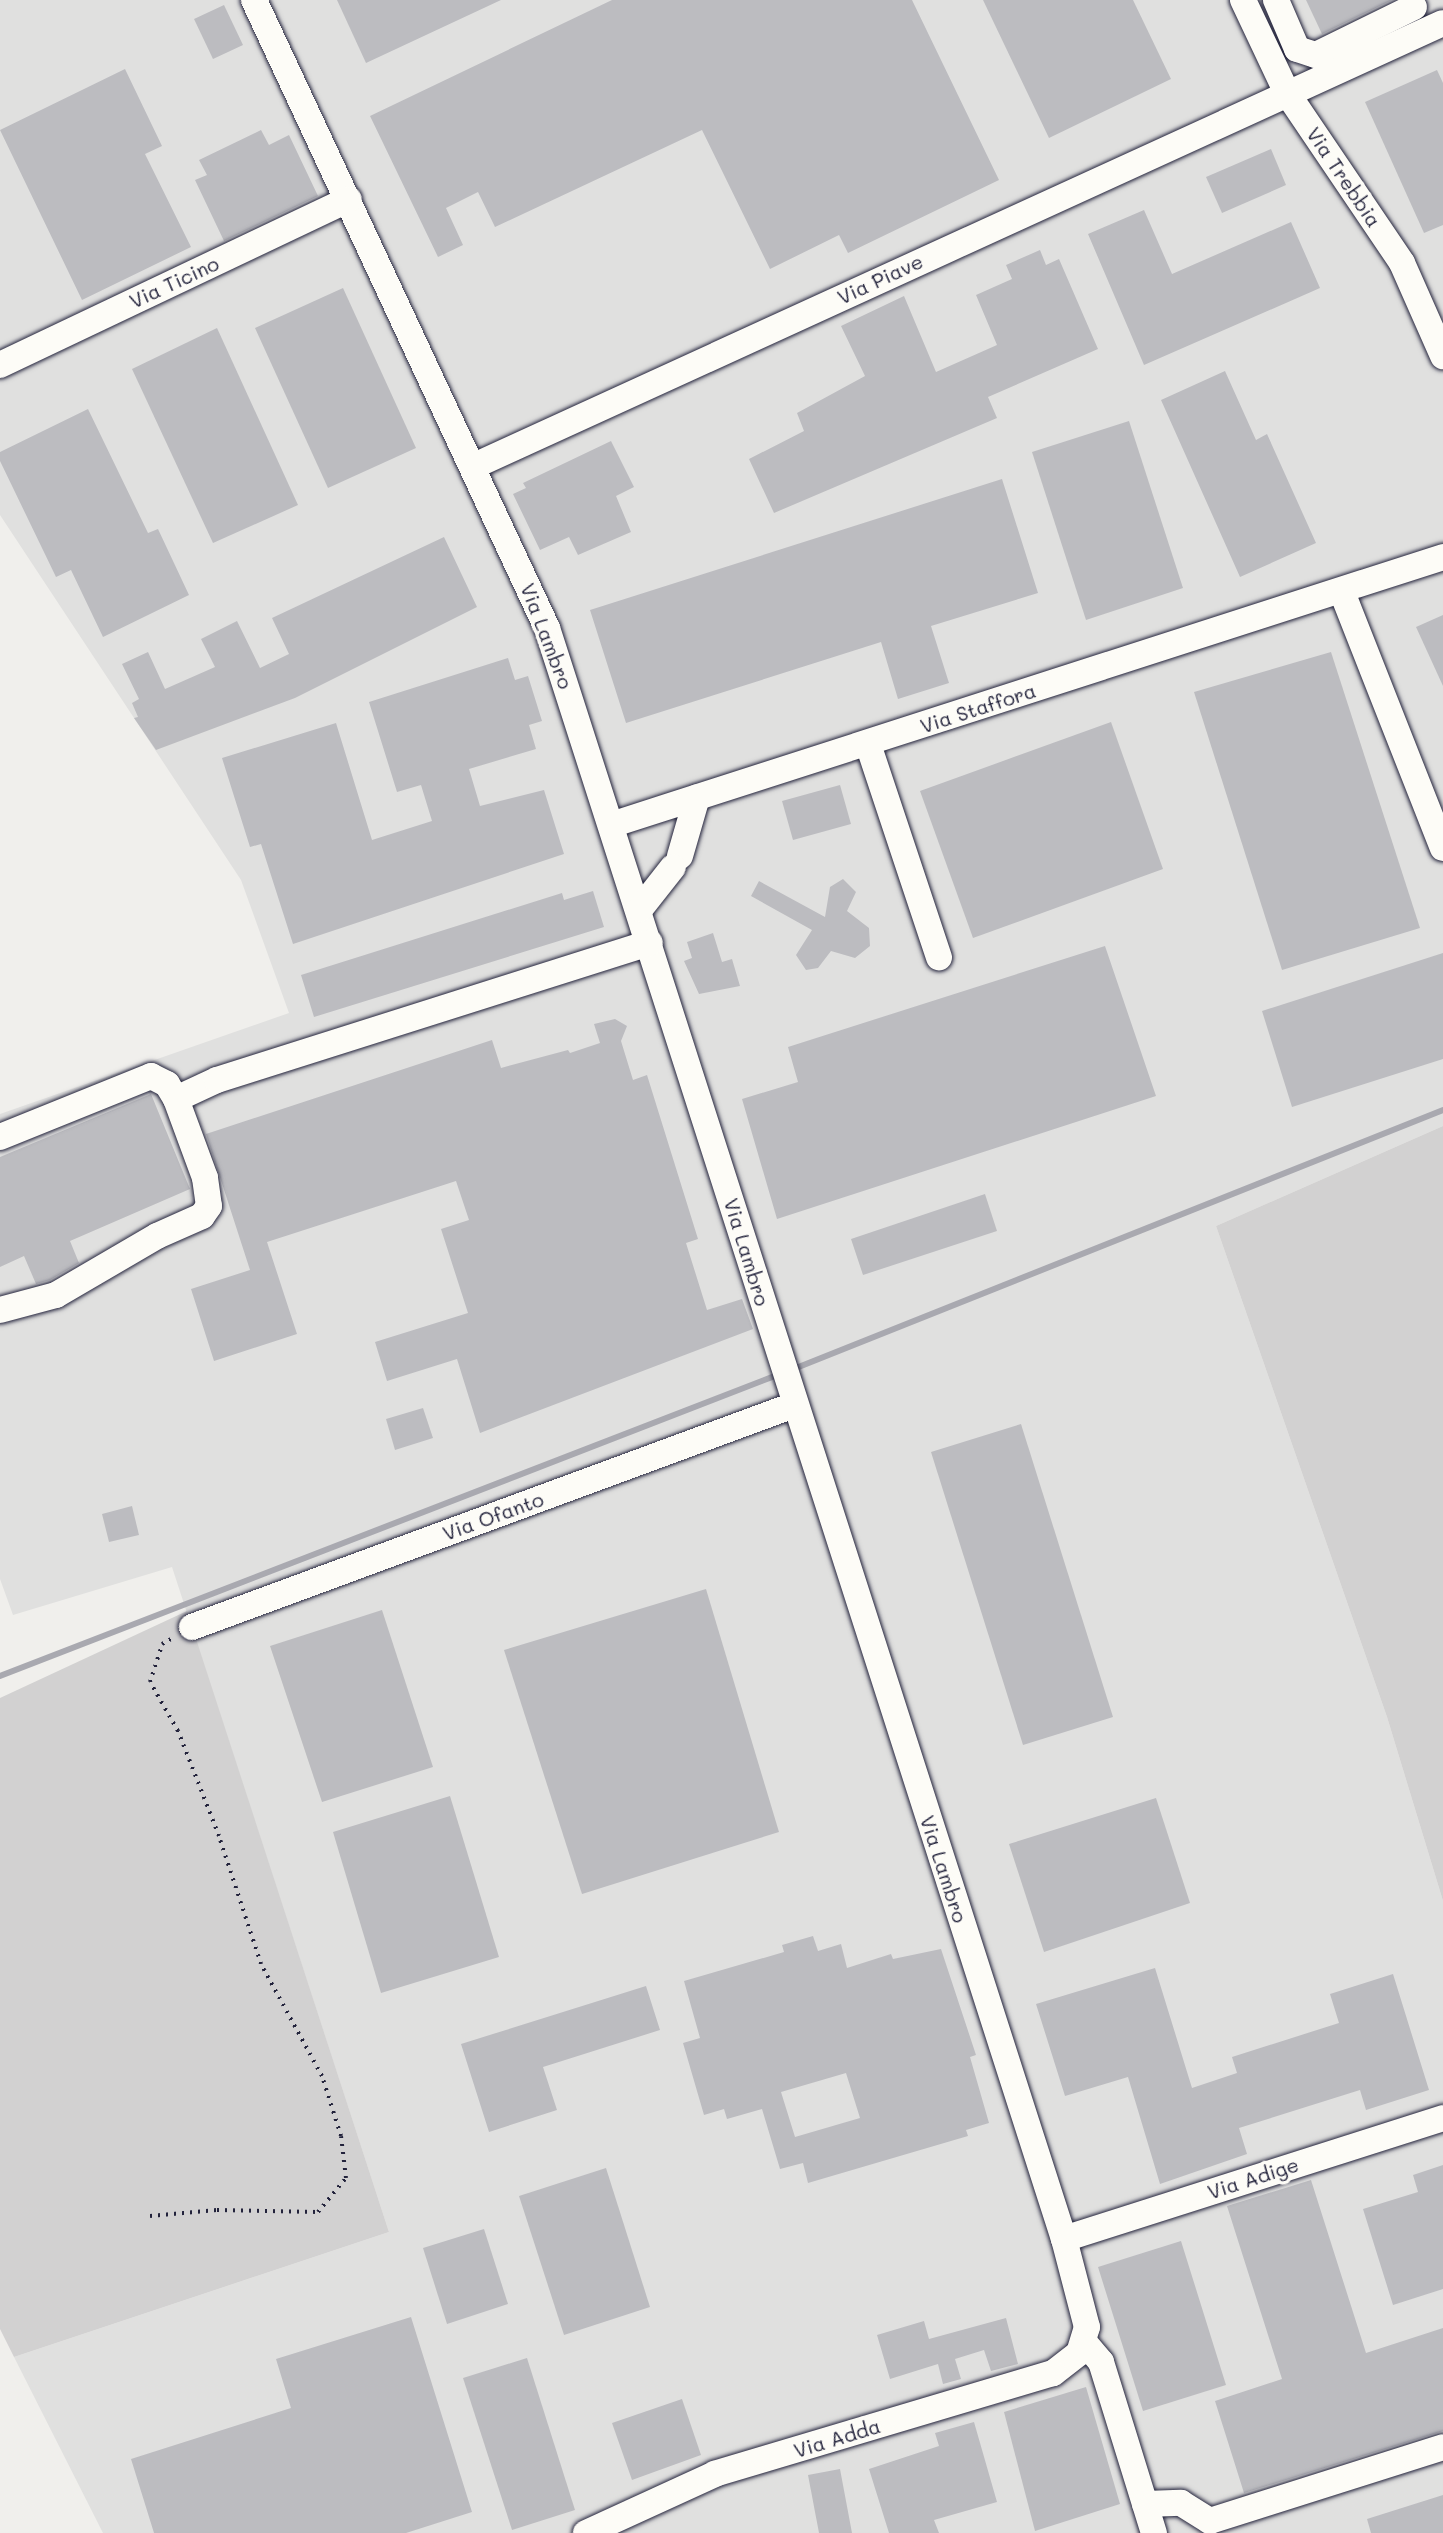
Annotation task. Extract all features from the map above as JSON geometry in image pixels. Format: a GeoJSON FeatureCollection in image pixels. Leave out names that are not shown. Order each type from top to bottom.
{"type":"FeatureCollection","features":[{"type":"Feature","properties":{"kind":"street","name":"Via Lambro"},"geometry":{"type":"LineString","coordinates":[[254,0],[547,628],[614,824],[792,1399],[1064,2239],[1085,2314],[1085,2343],[1101,2362],[1154,2533]]}},
{"type":"Feature","properties":{"kind":"street","name":"Via Trebbia"},"geometry":{"type":"LineString","coordinates":[[1243,0],[1287,93],[1402,263],[1443,356]]}},
{"type":"Feature","properties":{"kind":"street"},"geometry":{"type":"LineString","coordinates":[[1276,0],[1297,49],[1316,55],[1414,7]]}},
{"type":"Feature","properties":{"kind":"street","name":"Via Piave"},"geometry":{"type":"LineString","coordinates":[[474,466],[1443,23]]}},
{"type":"Feature","properties":{"kind":"street","name":"Via Ticino"},"geometry":{"type":"LineString","coordinates":[[0,365],[349,199]]}},
{"type":"Feature","properties":{"kind":"street","name":"Via Staffora"},"geometry":{"type":"LineString","coordinates":[[614,824],[1443,557]]}},
{"type":"Feature","properties":{"kind":"street"},"geometry":{"type":"LineString","coordinates":[[1342,592],[1443,848]]}},
{"type":"Feature","properties":{"kind":"street"},"geometry":{"type":"LineString","coordinates":[[868,744],[939,958]]}},
{"type":"Feature","properties":{"kind":"street"},"geometry":{"type":"LineString","coordinates":[[640,909],[677,861],[697,797]]}},
{"type":"Feature","properties":{"kind":"street"},"geometry":{"type":"LineString","coordinates":[[176,1099],[217,1080],[650,943]]}},
{"type":"Feature","properties":{"kind":"street"},"geometry":{"type":"LineString","coordinates":[[0,1137],[151,1076],[167,1084],[176,1099],[205,1178],[209,1206],[202,1216],[157,1236],[56,1295],[0,1310]]}},
{"type":"Feature","properties":{"kind":"street","name":"Via Ofanto"},"geometry":{"type":"LineString","coordinates":[[192,1627],[792,1399]]}},
{"type":"Feature","properties":{"kind":"street","name":"Via Adige"},"geometry":{"type":"LineString","coordinates":[[1064,2239],[1443,2118]]}},
{"type":"Feature","properties":{"kind":"street","name":"Via Adda"},"geometry":{"type":"LineString","coordinates":[[586,2533],[715,2474],[1053,2373],[1085,2343]]}},
{"type":"Feature","properties":{"kind":"street"},"geometry":{"type":"LineString","coordinates":[[1145,2504],[1181,2503],[1210,2521],[1443,2447]]}},
{"type":"Feature","properties":{"kind":"path"},"geometry":{"type":"LineString","coordinates":[[150,2216],[217,2210],[318,2212],[346,2178],[341,2136],[322,2076],[261,1964],[219,1836],[178,1731],[150,1682],[162,1644],[192,1627]]}},
{"type":"Feature","properties":{"kind":"shaded area"},"geometry":{"type":"Polygon","coordinates":[[[0,0],[1443,0],[1443,1126],[1216,1226],[1387,1717],[1443,1901],[1443,2533],[103,2533],[14,2357],[389,2232],[172,1567],[13,1615],[0,1579],[0,1114],[289,1013],[241,880],[0,515],[0,0]]]}},
{"type":"Feature","properties":{"kind":"shaded area"},"geometry":{"type":"Polygon","coordinates":[[[1443,1126],[1443,1901],[1387,1717],[1216,1226],[1443,1126]]]}},
{"type":"Feature","properties":{"kind":"shaded area"},"geometry":{"type":"Polygon","coordinates":[[[187,1611],[389,2232],[14,2357],[0,2329],[0,1698],[187,1611]]]}},
{"type":"Feature","properties":{"kind":"building"},"geometry":{"type":"Polygon","coordinates":[[[337,0],[501,0],[366,63],[337,0]]]}},
{"type":"Feature","properties":{"kind":"building"},"geometry":{"type":"Polygon","coordinates":[[[612,0],[912,0],[999,180],[848,253],[839,235],[770,269],[702,130],[495,227],[478,192],[446,208],[463,245],[438,257],[370,116],[612,0]]]}},
{"type":"Feature","properties":{"kind":"building"},"geometry":{"type":"Polygon","coordinates":[[[983,0],[1133,0],[1171,79],[1049,138],[983,0]]]}},
{"type":"Feature","properties":{"kind":"building"},"geometry":{"type":"Polygon","coordinates":[[[1306,0],[1392,0],[1322,34],[1306,0]]]}},
{"type":"Feature","properties":{"kind":"building"},"geometry":{"type":"Polygon","coordinates":[[[224,5],[243,45],[213,59],[194,19],[224,5]]]}},
{"type":"Feature","properties":{"kind":"building"},"geometry":{"type":"Polygon","coordinates":[[[125,69],[162,146],[145,154],[191,247],[82,300],[0,130],[125,69]]]}},
{"type":"Feature","properties":{"kind":"building"},"geometry":{"type":"Polygon","coordinates":[[[1437,70],[1443,83],[1443,225],[1424,233],[1365,102],[1437,70]]]}},
{"type":"Feature","properties":{"kind":"building"},"geometry":{"type":"Polygon","coordinates":[[[261,130],[269,145],[289,135],[318,196],[224,241],[195,180],[207,175],[199,160],[261,130]]]}},
{"type":"Feature","properties":{"kind":"building"},"geometry":{"type":"Polygon","coordinates":[[[1271,149],[1286,185],[1222,213],[1206,177],[1271,149]]]}},
{"type":"Feature","properties":{"kind":"building"},"geometry":{"type":"Polygon","coordinates":[[[1144,210],[1172,274],[1291,222],[1320,288],[1144,365],[1088,234],[1144,210]]]}},
{"type":"Feature","properties":{"kind":"building"},"geometry":{"type":"Polygon","coordinates":[[[1040,250],[1046,265],[1059,259],[1098,349],[988,397],[997,418],[774,513],[749,459],[804,431],[797,413],[865,376],[841,326],[904,296],[936,372],[997,345],[976,295],[1012,279],[1006,265],[1040,250]]]}},
{"type":"Feature","properties":{"kind":"building"},"geometry":{"type":"Polygon","coordinates":[[[343,288],[416,448],[328,488],[255,328],[343,288]]]}},
{"type":"Feature","properties":{"kind":"building"},"geometry":{"type":"Polygon","coordinates":[[[217,328],[298,505],[213,543],[132,369],[217,328]]]}},
{"type":"Feature","properties":{"kind":"building"},"geometry":{"type":"Polygon","coordinates":[[[1225,371],[1256,440],[1267,434],[1316,543],[1240,577],[1161,400],[1225,371]]]}},
{"type":"Feature","properties":{"kind":"building"},"geometry":{"type":"Polygon","coordinates":[[[88,409],[148,533],[158,529],[189,595],[103,637],[71,570],[56,577],[0,461],[0,452],[88,409]]]}},
{"type":"Feature","properties":{"kind":"building"},"geometry":{"type":"Polygon","coordinates":[[[1129,421],[1183,588],[1086,620],[1032,452],[1129,421]]]}},
{"type":"Feature","properties":{"kind":"building"},"geometry":{"type":"Polygon","coordinates":[[[611,441],[634,487],[616,496],[631,532],[578,555],[569,537],[540,550],[513,494],[526,488],[523,483],[611,441]]]}},
{"type":"Feature","properties":{"kind":"building"},"geometry":{"type":"Polygon","coordinates":[[[1002,479],[1038,593],[931,626],[949,683],[898,699],[881,642],[626,723],[590,610],[1002,479]]]}},
{"type":"Feature","properties":{"kind":"building"},"geometry":{"type":"Polygon","coordinates":[[[444,537],[477,607],[295,698],[156,750],[134,718],[138,717],[132,703],[139,699],[122,664],[148,652],[165,689],[215,667],[201,639],[237,621],[260,668],[289,654],[272,618],[444,537]]]}},
{"type":"Feature","properties":{"kind":"building"},"geometry":{"type":"Polygon","coordinates":[[[1443,615],[1443,686],[1416,627],[1443,615]]]}},
{"type":"Feature","properties":{"kind":"building"},"geometry":{"type":"Polygon","coordinates":[[[1331,652],[1420,928],[1282,970],[1194,692],[1331,652]]]}},
{"type":"Feature","properties":{"kind":"building"},"geometry":{"type":"Polygon","coordinates":[[[508,658],[515,680],[528,676],[542,721],[529,725],[536,749],[469,769],[480,806],[544,790],[564,854],[293,944],[261,844],[250,847],[222,758],[336,723],[372,840],[432,821],[421,785],[397,792],[369,702],[508,658]]]}},
{"type":"Feature","properties":{"kind":"building"},"geometry":{"type":"Polygon","coordinates":[[[1111,722],[1163,869],[973,938],[920,791],[1111,722]]]}},
{"type":"Feature","properties":{"kind":"building"},"geometry":{"type":"Polygon","coordinates":[[[840,785],[851,824],[793,840],[782,801],[840,785]]]}},
{"type":"Feature","properties":{"kind":"building"},"geometry":{"type":"Polygon","coordinates":[[[843,879],[856,892],[847,911],[869,928],[870,946],[855,958],[831,951],[818,968],[806,970],[796,955],[812,930],[751,896],[759,881],[825,917],[830,887],[843,879]]]}},
{"type":"Feature","properties":{"kind":"building"},"geometry":{"type":"Polygon","coordinates":[[[593,891],[604,927],[314,1017],[301,975],[562,893],[564,900],[593,891]]]}},
{"type":"Feature","properties":{"kind":"building"},"geometry":{"type":"Polygon","coordinates":[[[713,933],[722,962],[732,959],[740,986],[699,994],[684,961],[692,958],[687,942],[713,933]]]}},
{"type":"Feature","properties":{"kind":"building"},"geometry":{"type":"Polygon","coordinates":[[[1105,946],[1156,1096],[777,1219],[742,1099],[798,1082],[788,1047],[1105,946]]]}},
{"type":"Feature","properties":{"kind":"building"},"geometry":{"type":"Polygon","coordinates":[[[1443,953],[1443,1059],[1292,1107],[1262,1011],[1443,953]]]}},
{"type":"Feature","properties":{"kind":"building"},"geometry":{"type":"Polygon","coordinates":[[[615,1019],[627,1026],[621,1041],[633,1080],[647,1075],[698,1239],[686,1243],[707,1310],[742,1299],[753,1329],[480,1433],[457,1359],[387,1381],[375,1342],[468,1313],[441,1229],[469,1220],[456,1181],[267,1242],[297,1334],[214,1361],[191,1289],[250,1270],[206,1134],[492,1040],[501,1068],[568,1050],[570,1053],[600,1043],[594,1024],[615,1019]]]}},
{"type":"Feature","properties":{"kind":"building"},"geometry":{"type":"Polygon","coordinates":[[[151,1094],[190,1189],[70,1241],[79,1263],[50,1280],[36,1284],[24,1256],[0,1267],[0,1157],[151,1094]]]}},
{"type":"Feature","properties":{"kind":"building"},"geometry":{"type":"Polygon","coordinates":[[[985,1194],[997,1231],[863,1275],[851,1239],[985,1194]]]}},
{"type":"Feature","properties":{"kind":"building"},"geometry":{"type":"Polygon","coordinates":[[[423,1408],[433,1438],[395,1450],[386,1419],[423,1408]]]}},
{"type":"Feature","properties":{"kind":"building"},"geometry":{"type":"Polygon","coordinates":[[[1021,1424],[1113,1717],[1023,1745],[931,1452],[1021,1424]]]}},
{"type":"Feature","properties":{"kind":"building"},"geometry":{"type":"Polygon","coordinates":[[[132,1506],[139,1535],[109,1542],[102,1514],[132,1506]]]}},
{"type":"Feature","properties":{"kind":"building"},"geometry":{"type":"Polygon","coordinates":[[[706,1589],[779,1832],[582,1894],[504,1650],[706,1589]]]}},
{"type":"Feature","properties":{"kind":"building"},"geometry":{"type":"Polygon","coordinates":[[[382,1610],[433,1767],[322,1802],[270,1646],[382,1610]]]}},
{"type":"Feature","properties":{"kind":"building"},"geometry":{"type":"Polygon","coordinates":[[[450,1796],[499,1957],[381,1993],[333,1832],[450,1796]]]}},
{"type":"Feature","properties":{"kind":"building"},"geometry":{"type":"Polygon","coordinates":[[[1156,1798],[1190,1903],[1044,1952],[1009,1844],[1156,1798]]]}},
{"type":"Feature","properties":{"kind":"building"},"geometry":{"type":"Polygon","coordinates":[[[813,1936],[818,1951],[841,1944],[847,1968],[891,1954],[893,1959],[941,1949],[976,2055],[970,2057],[989,2123],[966,2130],[968,2136],[808,2183],[803,2163],[780,2169],[762,2109],[727,2119],[724,2109],[704,2115],[683,2043],[700,2038],[684,1981],[784,1952],[782,1945],[813,1936]],[[846,2073],[781,2092],[795,2137],[860,2118],[846,2073]]]}},
{"type":"Feature","properties":{"kind":"building"},"geometry":{"type":"Polygon","coordinates":[[[1155,1968],[1192,2088],[1237,2073],[1232,2057],[1339,2023],[1330,1994],[1393,1974],[1429,2090],[1366,2110],[1360,2090],[1239,2128],[1247,2154],[1160,2184],[1128,2077],[1065,2096],[1036,2004],[1155,1968]]]}},
{"type":"Feature","properties":{"kind":"building"},"geometry":{"type":"Polygon","coordinates":[[[646,1986],[660,2030],[543,2067],[557,2110],[489,2132],[461,2044],[646,1986]]]}},
{"type":"Feature","properties":{"kind":"building"},"geometry":{"type":"Polygon","coordinates":[[[1443,2165],[1443,2289],[1393,2305],[1363,2209],[1418,2192],[1413,2175],[1443,2165]]]}},
{"type":"Feature","properties":{"kind":"building"},"geometry":{"type":"Polygon","coordinates":[[[606,2168],[650,2307],[564,2335],[519,2196],[606,2168]]]}},
{"type":"Feature","properties":{"kind":"building"},"geometry":{"type":"Polygon","coordinates":[[[1311,2180],[1366,2353],[1443,2328],[1443,2431],[1244,2493],[1215,2401],[1282,2379],[1227,2206],[1311,2180]]]}},
{"type":"Feature","properties":{"kind":"building"},"geometry":{"type":"Polygon","coordinates":[[[484,2229],[508,2304],[447,2324],[423,2248],[484,2229]]]}},
{"type":"Feature","properties":{"kind":"building"},"geometry":{"type":"Polygon","coordinates":[[[1181,2241],[1226,2385],[1143,2411],[1098,2267],[1181,2241]]]}},
{"type":"Feature","properties":{"kind":"building"},"geometry":{"type":"Polygon","coordinates":[[[411,2317],[472,2512],[406,2533],[154,2533],[131,2459],[291,2408],[276,2359],[411,2317]]]}},
{"type":"Feature","properties":{"kind":"building"},"geometry":{"type":"Polygon","coordinates":[[[1006,2318],[1018,2364],[991,2371],[984,2350],[955,2359],[961,2379],[943,2384],[938,2364],[890,2379],[877,2335],[924,2321],[929,2339],[1006,2318]]]}},
{"type":"Feature","properties":{"kind":"building"},"geometry":{"type":"Polygon","coordinates":[[[527,2358],[575,2510],[512,2530],[463,2378],[527,2358]]]}},
{"type":"Feature","properties":{"kind":"building"},"geometry":{"type":"Polygon","coordinates":[[[1086,2387],[1120,2504],[1035,2531],[1004,2412],[1086,2387]]]}},
{"type":"Feature","properties":{"kind":"building"},"geometry":{"type":"Polygon","coordinates":[[[682,2399],[701,2455],[632,2480],[612,2423],[682,2399]]]}},
{"type":"Feature","properties":{"kind":"building"},"geometry":{"type":"Polygon","coordinates":[[[974,2422],[997,2502],[934,2520],[939,2533],[889,2533],[869,2469],[939,2446],[935,2433],[974,2422]]]}},
{"type":"Feature","properties":{"kind":"building"},"geometry":{"type":"Polygon","coordinates":[[[840,2469],[852,2533],[819,2533],[808,2475],[840,2469]]]}},
{"type":"Feature","properties":{"kind":"building"},"geometry":{"type":"Polygon","coordinates":[[[1443,2495],[1443,2533],[1371,2533],[1367,2519],[1443,2495]]]}},
{"type":"Feature","properties":{"kind":"waterway"},"geometry":{"type":"LineString","coordinates":[[791,1370],[1443,1110]]}},
{"type":"Feature","properties":{"kind":"waterway"},"geometry":{"type":"LineString","coordinates":[[0,1676],[780,1374]]}}]}
